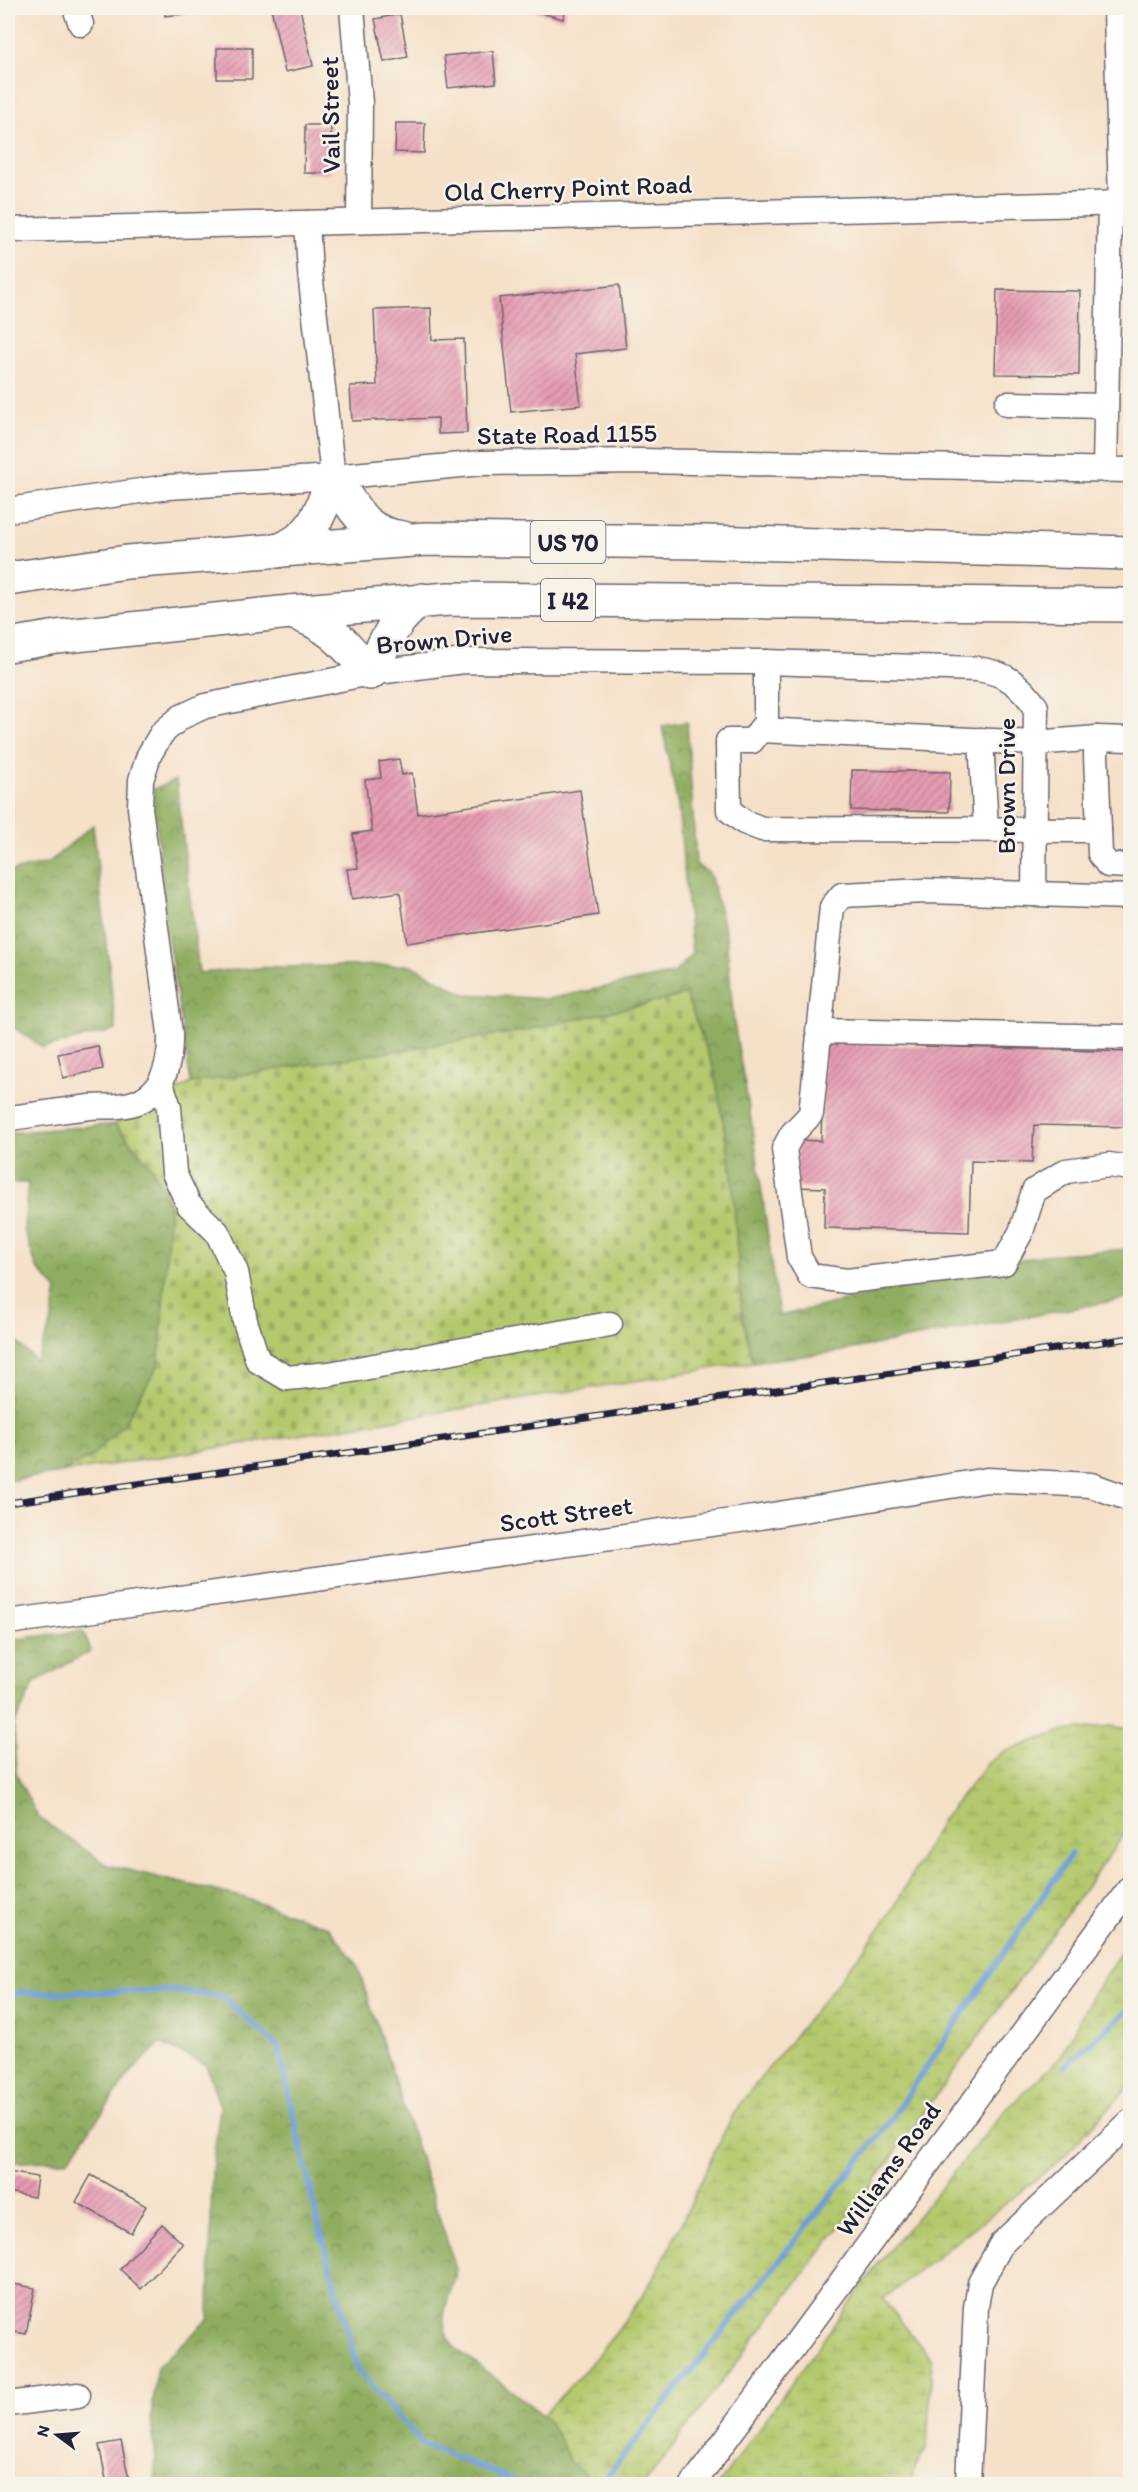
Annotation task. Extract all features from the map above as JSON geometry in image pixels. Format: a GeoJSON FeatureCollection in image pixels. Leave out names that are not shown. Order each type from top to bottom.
{"type":"FeatureCollection","features":[{"type":"Feature","properties":{"kind":"highway"},"geometry":{"type":"LineString","coordinates":[[333,477],[368,527],[382,534],[396,537],[426,539]]}},
{"type":"Feature","properties":{"kind":"highway"},"geometry":{"type":"LineString","coordinates":[[276,552],[299,541],[309,532],[316,522],[333,477]]}},
{"type":"Feature","properties":{"kind":"highway","name":"US 70"},"geometry":{"type":"LineString","coordinates":[[8,579],[128,562],[426,539],[706,542],[1131,553]]}},
{"type":"Feature","properties":{"kind":"highway"},"geometry":{"type":"LineString","coordinates":[[290,612],[315,620],[332,631],[370,673],[396,623],[411,607],[422,600]]}},
{"type":"Feature","properties":{"kind":"highway","name":"I 42"},"geometry":{"type":"LineString","coordinates":[[8,645],[57,637],[422,600],[1131,605]]}},
{"type":"Feature","properties":{"kind":"street","name":"Vail Street"},"geometry":{"type":"LineString","coordinates":[[352,8],[360,103],[359,222]]}},
{"type":"Feature","properties":{"kind":"street"},"geometry":{"type":"LineString","coordinates":[[1105,470],[1106,406],[1120,203],[1116,8]]}},
{"type":"Feature","properties":{"kind":"street","name":"Old Cherry Point Road"},"geometry":{"type":"LineString","coordinates":[[8,230],[1120,203]]}},
{"type":"Feature","properties":{"kind":"street"},"geometry":{"type":"LineString","coordinates":[[307,223],[310,272],[333,477]]}},
{"type":"Feature","properties":{"kind":"street"},"geometry":{"type":"LineString","coordinates":[[1008,404],[1106,406]]}},
{"type":"Feature","properties":{"kind":"street","name":"State Road 1155"},"geometry":{"type":"LineString","coordinates":[[8,510],[168,487],[333,477],[482,463],[640,460],[1131,470]]}},
{"type":"Feature","properties":{"kind":"street","name":"Brown Drive"},"geometry":{"type":"LineString","coordinates":[[160,1084],[168,1070],[171,1053],[170,1034],[142,837],[141,780],[148,755],[162,733],[181,717],[205,706],[370,673],[464,661],[766,662],[976,669],[996,672],[1026,692],[1036,707],[1034,894]]}},
{"type":"Feature","properties":{"kind":"street"},"geometry":{"type":"LineString","coordinates":[[766,662],[766,722],[752,741],[728,741],[729,810],[744,822],[762,829],[1099,830]]}},
{"type":"Feature","properties":{"kind":"street"},"geometry":{"type":"LineString","coordinates":[[760,730],[1035,743],[1097,738],[1131,739]]}},
{"type":"Feature","properties":{"kind":"street"},"geometry":{"type":"LineString","coordinates":[[1097,738],[1100,854],[1108,865],[1131,866]]}},
{"type":"Feature","properties":{"kind":"street"},"geometry":{"type":"LineString","coordinates":[[981,740],[986,829]]}},
{"type":"Feature","properties":{"kind":"street"},"geometry":{"type":"LineString","coordinates":[[1131,897],[925,891],[842,895],[832,907],[811,1114],[792,1134],[784,1149],[799,1257],[810,1276],[847,1281],[1004,1263],[1021,1232],[1034,1191],[1066,1171],[1109,1165],[1131,1168]]}},
{"type":"Feature","properties":{"kind":"street"},"geometry":{"type":"LineString","coordinates":[[818,1031],[1131,1037]]}},
{"type":"Feature","properties":{"kind":"street"},"geometry":{"type":"LineString","coordinates":[[8,1118],[95,1106],[120,1106],[150,1094],[160,1084],[169,1107],[174,1173],[189,1204],[218,1232],[236,1272],[245,1321],[258,1361],[287,1378],[329,1374],[610,1324]]}},
{"type":"Feature","properties":{"kind":"street","name":"Scott Street"},"geometry":{"type":"LineString","coordinates":[[8,1622],[488,1553],[754,1518],[987,1480],[1091,1485],[1131,1499]]}},
{"type":"Feature","properties":{"kind":"street","name":"Williams Road"},"geometry":{"type":"LineString","coordinates":[[693,2484],[1131,1888]]}},
{"type":"Feature","properties":{"kind":"street"},"geometry":{"type":"LineString","coordinates":[[968,2484],[976,2307],[980,2283],[1002,2243],[1131,2122]]}},
{"type":"Feature","properties":{"kind":"street"},"geometry":{"type":"LineString","coordinates":[[8,2404],[78,2395]]}},
{"type":"Feature","properties":{"kind":"green space"},"geometry":{"type":"Polygon","coordinates":[[[687,722],[696,864],[710,874],[726,935],[734,1024],[754,1136],[779,1316],[1043,1255],[1130,1249],[1130,1298],[836,1352],[753,1362],[742,1316],[731,1167],[714,1070],[686,995],[523,1031],[191,1083],[166,926],[153,789],[176,780],[199,973],[272,967],[411,965],[465,994],[548,999],[674,973],[692,955],[678,806],[662,726],[687,722]]]}},
{"type":"Feature","properties":{"kind":"green space"},"geometry":{"type":"Polygon","coordinates":[[[93,825],[116,1030],[43,1048],[8,1023],[8,872],[48,863],[93,825]]]}},
{"type":"Feature","properties":{"kind":"green space"},"geometry":{"type":"Polygon","coordinates":[[[686,995],[714,1070],[731,1167],[742,1316],[753,1362],[60,1473],[91,1457],[124,1424],[159,1364],[170,1206],[152,1167],[115,1124],[191,1083],[523,1031],[686,995]]]}},
{"type":"Feature","properties":{"kind":"green space"},"geometry":{"type":"Polygon","coordinates":[[[115,1124],[152,1167],[170,1206],[159,1364],[124,1424],[91,1457],[60,1473],[8,1481],[8,1339],[17,1342],[36,1361],[51,1324],[57,1290],[37,1268],[24,1229],[28,1183],[8,1183],[8,1133],[115,1124]]]}},
{"type":"Feature","properties":{"kind":"green space"},"geometry":{"type":"Polygon","coordinates":[[[83,1631],[91,1651],[35,1682],[14,1725],[16,1774],[38,1817],[107,1865],[245,1898],[328,1927],[357,1964],[456,2269],[444,2316],[447,2335],[453,2346],[543,2415],[561,2441],[569,2460],[597,2484],[154,2484],[156,2457],[151,2420],[157,2367],[209,2319],[212,2170],[220,2107],[206,2065],[160,2043],[133,2070],[67,2161],[8,2162],[8,1640],[83,1631]]]}},
{"type":"Feature","properties":{"kind":"green space"},"geometry":{"type":"Polygon","coordinates":[[[1111,1726],[1130,1729],[1130,1826],[882,2171],[644,2484],[597,2484],[569,2460],[561,2441],[543,2415],[602,2350],[640,2299],[664,2259],[716,2148],[739,2105],[892,1911],[942,1820],[988,1763],[1003,1752],[1063,1731],[1111,1726]]]}},
{"type":"Feature","properties":{"kind":"green space"},"geometry":{"type":"Polygon","coordinates":[[[1130,1938],[1130,2085],[1062,2159],[883,2299],[932,2360],[927,2447],[907,2484],[719,2484],[877,2265],[1002,2114],[1060,2057],[1093,1994],[1130,1938]]]}},
{"type":"Feature","properties":{"kind":"building"},"geometry":{"type":"Polygon","coordinates":[[[165,8],[200,8],[201,12],[165,16],[165,8]]]}},
{"type":"Feature","properties":{"kind":"building"},"geometry":{"type":"Polygon","coordinates":[[[271,8],[300,8],[313,66],[285,72],[271,8]]]}},
{"type":"Feature","properties":{"kind":"building"},"geometry":{"type":"Polygon","coordinates":[[[523,8],[566,8],[563,19],[523,8]]]}},
{"type":"Feature","properties":{"kind":"building"},"geometry":{"type":"Polygon","coordinates":[[[400,14],[408,57],[384,62],[375,19],[400,14]]]}},
{"type":"Feature","properties":{"kind":"building"},"geometry":{"type":"Polygon","coordinates":[[[217,48],[252,48],[252,79],[217,79],[217,48]]]}},
{"type":"Feature","properties":{"kind":"building"},"geometry":{"type":"Polygon","coordinates":[[[493,51],[496,83],[448,88],[444,56],[493,51]]]}},
{"type":"Feature","properties":{"kind":"building"},"geometry":{"type":"Polygon","coordinates":[[[396,123],[425,123],[424,153],[395,152],[396,123]]]}},
{"type":"Feature","properties":{"kind":"building"},"geometry":{"type":"Polygon","coordinates":[[[305,125],[331,125],[330,173],[304,173],[305,125]]]}},
{"type":"Feature","properties":{"kind":"building"},"geometry":{"type":"Polygon","coordinates":[[[619,285],[626,348],[575,354],[581,405],[511,412],[499,298],[619,285]]]}},
{"type":"Feature","properties":{"kind":"building"},"geometry":{"type":"Polygon","coordinates":[[[997,290],[1080,291],[1079,375],[995,374],[997,290]]]}},
{"type":"Feature","properties":{"kind":"building"},"geometry":{"type":"Polygon","coordinates":[[[431,308],[432,340],[464,339],[467,433],[438,434],[438,418],[352,421],[350,386],[377,385],[374,310],[431,308]]]}},
{"type":"Feature","properties":{"kind":"building"},"geometry":{"type":"Polygon","coordinates":[[[399,759],[402,775],[412,773],[418,814],[580,790],[598,915],[407,943],[400,892],[352,899],[347,869],[358,868],[353,834],[372,831],[365,780],[381,778],[379,762],[399,759]]]}},
{"type":"Feature","properties":{"kind":"building"},"geometry":{"type":"Polygon","coordinates":[[[852,770],[950,772],[949,812],[851,810],[852,770]]]}},
{"type":"Feature","properties":{"kind":"building"},"geometry":{"type":"Polygon","coordinates":[[[8,791],[13,821],[8,822],[8,791]]]}},
{"type":"Feature","properties":{"kind":"building"},"geometry":{"type":"Polygon","coordinates":[[[824,1043],[1130,1052],[1130,1127],[1034,1125],[1032,1163],[971,1161],[969,1232],[824,1228],[825,1188],[796,1187],[797,1140],[821,1141],[824,1043]]]}},
{"type":"Feature","properties":{"kind":"building"},"geometry":{"type":"Polygon","coordinates":[[[98,1046],[103,1069],[63,1078],[58,1054],[98,1046]]]}},
{"type":"Feature","properties":{"kind":"building"},"geometry":{"type":"Polygon","coordinates":[[[8,2172],[37,2177],[34,2197],[8,2192],[8,2172]]]}},
{"type":"Feature","properties":{"kind":"building"},"geometry":{"type":"Polygon","coordinates":[[[91,2175],[146,2206],[131,2233],[76,2202],[91,2175]]]}},
{"type":"Feature","properties":{"kind":"building"},"geometry":{"type":"Polygon","coordinates":[[[162,2224],[183,2244],[141,2289],[120,2269],[162,2224]]]}},
{"type":"Feature","properties":{"kind":"building"},"geometry":{"type":"Polygon","coordinates":[[[8,2283],[35,2288],[26,2334],[8,2331],[8,2283]]]}},
{"type":"Feature","properties":{"kind":"building"},"geometry":{"type":"Polygon","coordinates":[[[121,2441],[130,2484],[107,2484],[99,2445],[121,2441]]]}},
{"type":"Feature","properties":{"kind":"waterway"},"geometry":{"type":"LineString","coordinates":[[601,2484],[887,2125],[1072,1853]]}},
{"type":"Feature","properties":{"kind":"waterway"},"geometry":{"type":"LineString","coordinates":[[8,1996],[17,1993],[175,1991],[223,1997],[278,2047],[319,2226],[358,2370],[423,2444],[523,2484],[547,2484]]}},
{"type":"Feature","properties":{"kind":"waterway"},"geometry":{"type":"LineString","coordinates":[[1065,2066],[1130,2008]]}},
{"type":"Feature","properties":{"kind":"railway"},"geometry":{"type":"LineString","coordinates":[[8,1503],[1130,1338]]}}]}
